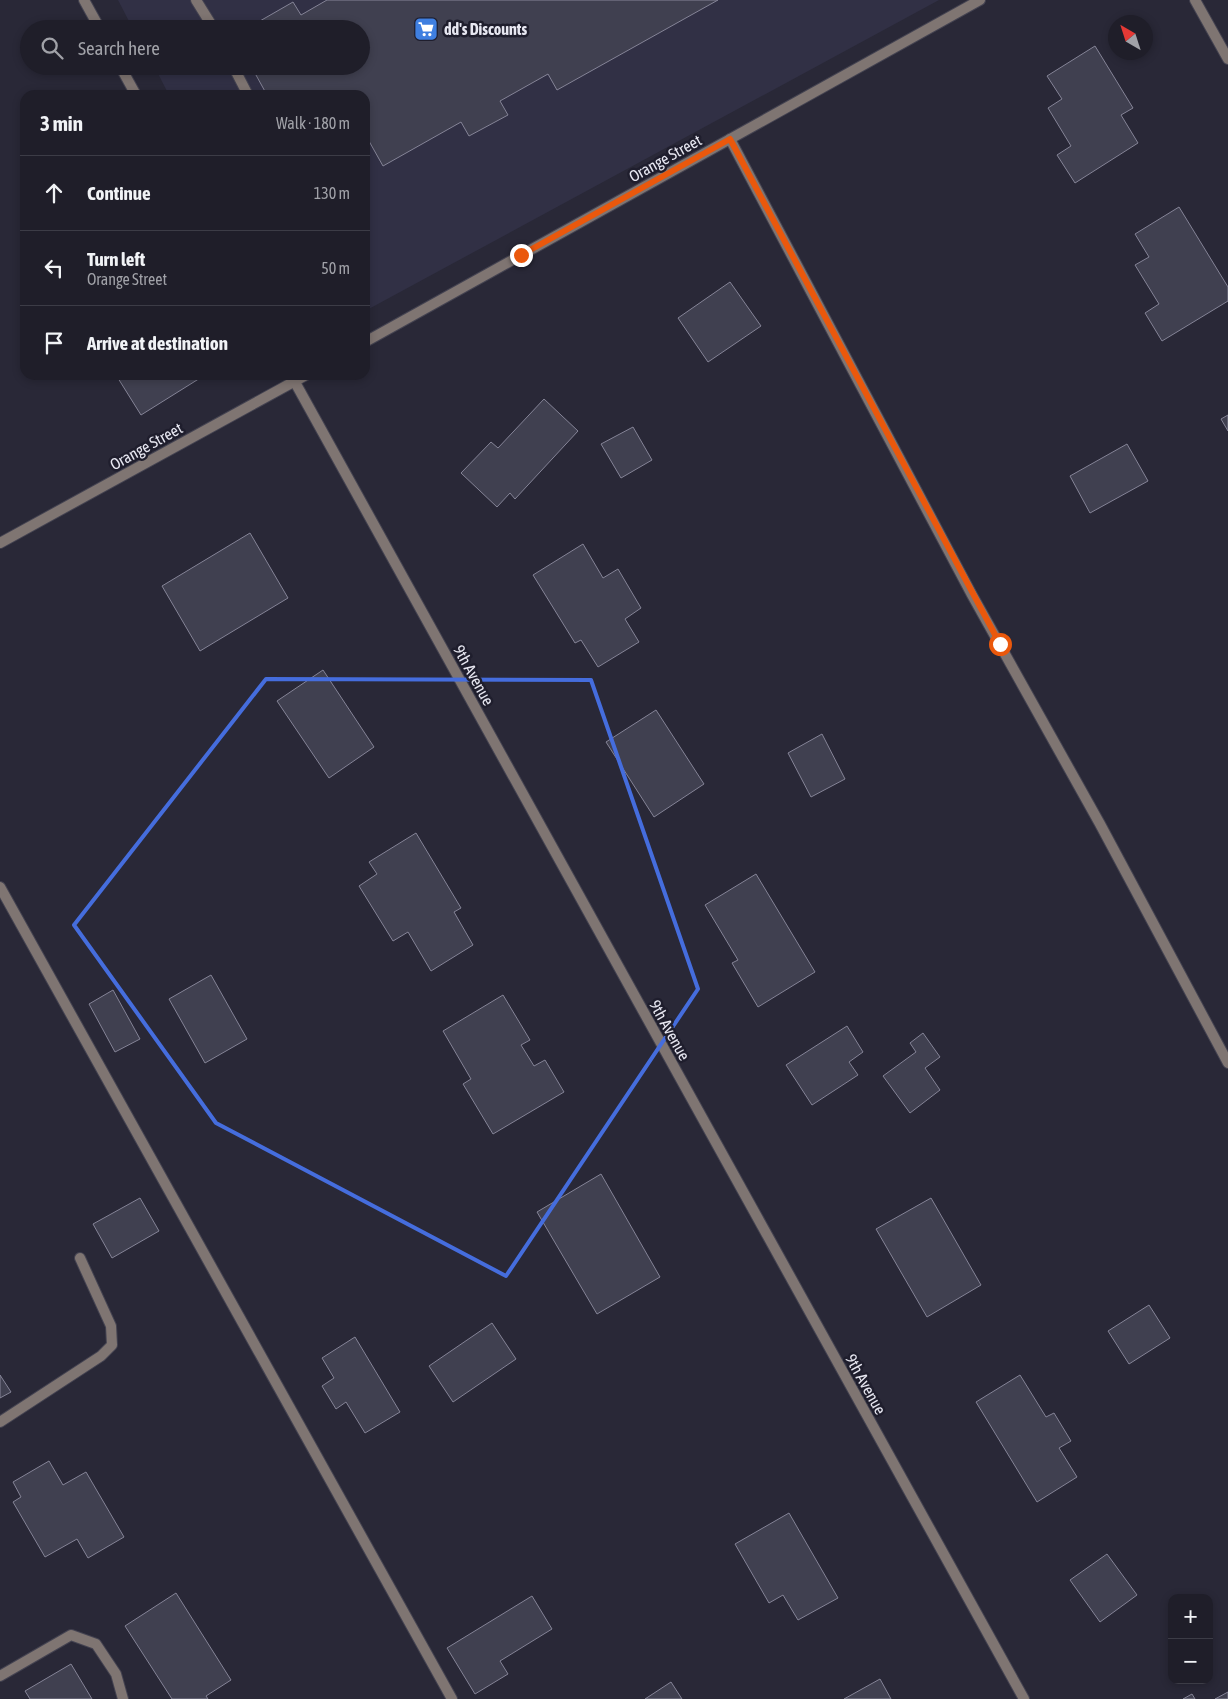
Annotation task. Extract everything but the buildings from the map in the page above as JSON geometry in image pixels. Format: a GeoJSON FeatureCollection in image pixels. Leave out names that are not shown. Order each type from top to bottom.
{"type":"FeatureCollection","features":[{"type":"Feature","properties":{"kind":"street"},"geometry":{"type":"LineString","coordinates":[[84,0],[95,20]]}},
{"type":"Feature","properties":{"kind":"street"},"geometry":{"type":"LineString","coordinates":[[196,0],[208,20]]}},
{"type":"Feature","properties":{"kind":"street","name":"Orange Street"},"geometry":{"type":"LineString","coordinates":[[370,339],[980,0]]}},
{"type":"Feature","properties":{"kind":"street"},"geometry":{"type":"LineString","coordinates":[[1195,0],[1228,59]]}},
{"type":"Feature","properties":{"kind":"street"},"geometry":{"type":"LineString","coordinates":[[125,75],[133,90]]}},
{"type":"Feature","properties":{"kind":"street"},"geometry":{"type":"LineString","coordinates":[[238,75],[245,90]]}},
{"type":"Feature","properties":{"kind":"street"},"geometry":{"type":"LineString","coordinates":[[730,139],[972,595],[1100,824],[1228,1063]]}},
{"type":"Feature","properties":{"kind":"street","name":"Orange Street"},"geometry":{"type":"LineString","coordinates":[[0,543],[289,380]]}},
{"type":"Feature","properties":{"kind":"street","name":"9th Avenue"},"geometry":{"type":"LineString","coordinates":[[294,380],[1024,1699]]}},
{"type":"Feature","properties":{"kind":"street"},"geometry":{"type":"LineString","coordinates":[[0,887],[452,1699]]}},
{"type":"Feature","properties":{"kind":"street"},"geometry":{"type":"LineString","coordinates":[[0,1422],[101,1356],[112,1345],[111,1326],[80,1258]]}},
{"type":"Feature","properties":{"kind":"street"},"geometry":{"type":"LineString","coordinates":[[0,1676],[71,1635],[96,1644],[116,1674],[123,1699]]}},
{"type":"Feature","properties":{"kind":"highlighted area"},"geometry":{"type":"Polygon","coordinates":[[[266,679],[591,680],[698,989],[506,1276],[216,1123],[74,925],[266,679]]]}},
{"type":"Feature","properties":{"kind":"shaded area"},"geometry":{"type":"Polygon","coordinates":[[[118,0],[939,0],[370,308],[370,90],[166,90],[159,75],[370,75],[370,20],[128,20],[118,0]]]}},
{"type":"Feature","properties":{"kind":"place","name":"dd's Discounts"},"geometry":{"type":"Point","coordinates":[426,29]}},
{"type":"Feature","properties":{"kind":"route"},"geometry":{"type":"LineString","coordinates":[[521,255],[730,139],[972,595],[1000,644]]}}]}
